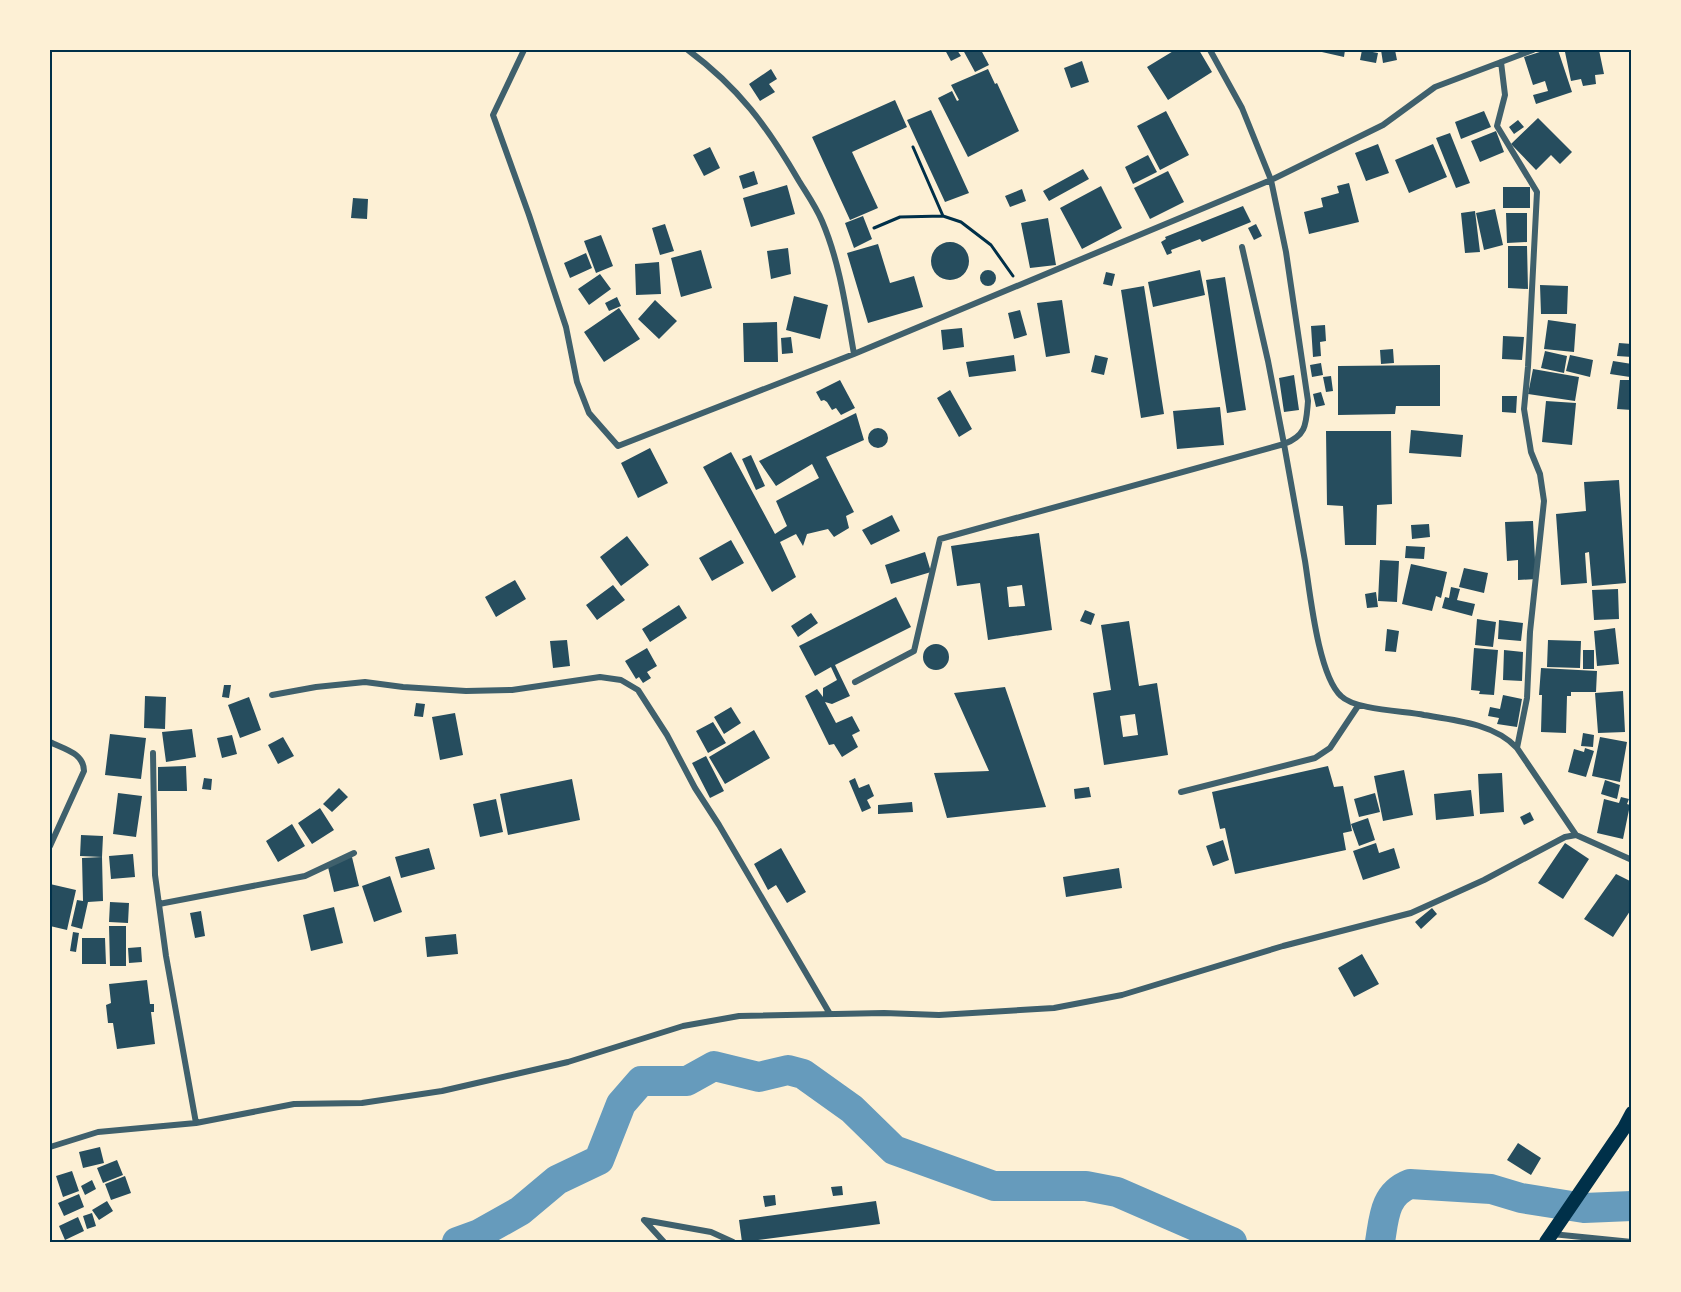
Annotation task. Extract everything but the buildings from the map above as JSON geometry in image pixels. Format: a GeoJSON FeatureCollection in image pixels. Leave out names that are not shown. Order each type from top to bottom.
{"type":"FeatureCollection","features":[{"type":"Feature","properties":{"kind":"highway"},"geometry":{"type":"LineString","coordinates":[[1552,1233],[1632,1113]]}},
{"type":"Feature","properties":{"kind":"street"},"geometry":{"type":"LineString","coordinates":[[524,50],[493,115],[566,327],[577,382],[589,414],[618,446],[854,354],[1271,180],[1383,125],[1434,87],[1533,50]]}},
{"type":"Feature","properties":{"kind":"street"},"geometry":{"type":"LineString","coordinates":[[688,50],[715,70],[745,101],[773,138],[822,220],[842,285],[854,354]]}},
{"type":"Feature","properties":{"kind":"street"},"geometry":{"type":"LineString","coordinates":[[855,682],[914,651],[940,539],[1284,444],[1297,439],[1306,426],[1308,401],[1287,252],[1271,180],[1242,108],[1210,50]]}},
{"type":"Feature","properties":{"kind":"street"},"geometry":{"type":"LineString","coordinates":[[1501,62],[1505,95],[1497,126],[1537,192],[1524,409],[1530,452],[1540,474],[1544,501],[1530,632],[1527,698],[1517,748]]}},
{"type":"Feature","properties":{"kind":"street"},"geometry":{"type":"LineString","coordinates":[[1242,247],[1268,361],[1320,647],[1331,681],[1341,696],[1358,706],[1453,720],[1492,731],[1512,742],[1576,835],[1632,860]]}},
{"type":"Feature","properties":{"kind":"street"},"geometry":{"type":"LineString","coordinates":[[272,696],[316,687],[365,682],[466,691],[512,690],[600,677],[621,680],[638,690],[667,735],[695,788],[782,929],[830,1014]]}},
{"type":"Feature","properties":{"kind":"street"},"geometry":{"type":"LineString","coordinates":[[1181,792],[1315,758],[1330,748],[1358,706]]}},
{"type":"Feature","properties":{"kind":"street"},"geometry":{"type":"LineString","coordinates":[[50,742],[78,756],[84,764],[84,771],[50,846]]}},
{"type":"Feature","properties":{"kind":"street"},"geometry":{"type":"LineString","coordinates":[[153,753],[155,875],[166,956],[196,1123]]}},
{"type":"Feature","properties":{"kind":"street"},"geometry":{"type":"LineString","coordinates":[[50,1147],[98,1132],[196,1123],[294,1104],[362,1102],[442,1091],[568,1062],[683,1026],[739,1016],[884,1013],[939,1015],[1054,1008],[1122,995],[1282,946],[1411,913],[1484,880],[1565,837],[1576,835]]}},
{"type":"Feature","properties":{"kind":"street"},"geometry":{"type":"LineString","coordinates":[[159,903],[305,876],[354,853]]}},
{"type":"Feature","properties":{"kind":"street"},"geometry":{"type":"LineString","coordinates":[[664,1242],[644,1220],[711,1232],[733,1242]]}},
{"type":"Feature","properties":{"kind":"street"},"geometry":{"type":"LineString","coordinates":[[1552,1233],[1632,1242]]}},
{"type":"Feature","properties":{"kind":"path"},"geometry":{"type":"LineString","coordinates":[[913,147],[943,216]]}},
{"type":"Feature","properties":{"kind":"path"},"geometry":{"type":"LineString","coordinates":[[874,228],[900,217],[943,216],[961,222],[991,245],[1020,285]]}},
{"type":"Feature","properties":{"kind":"waterway"},"geometry":{"type":"LineString","coordinates":[[457,1242],[479,1234],[520,1211],[557,1180],[599,1160],[621,1104],[641,1081],[687,1081],[714,1066],[759,1077],[788,1070],[803,1074],[852,1109],[894,1150],[994,1186],[1086,1186],[1117,1192],[1232,1242]]}},
{"type":"Feature","properties":{"kind":"waterway"},"geometry":{"type":"LineString","coordinates":[[1380,1242],[1384,1216],[1390,1200],[1401,1188],[1410,1184],[1491,1189],[1521,1198],[1584,1208],[1632,1206]]}}]}
